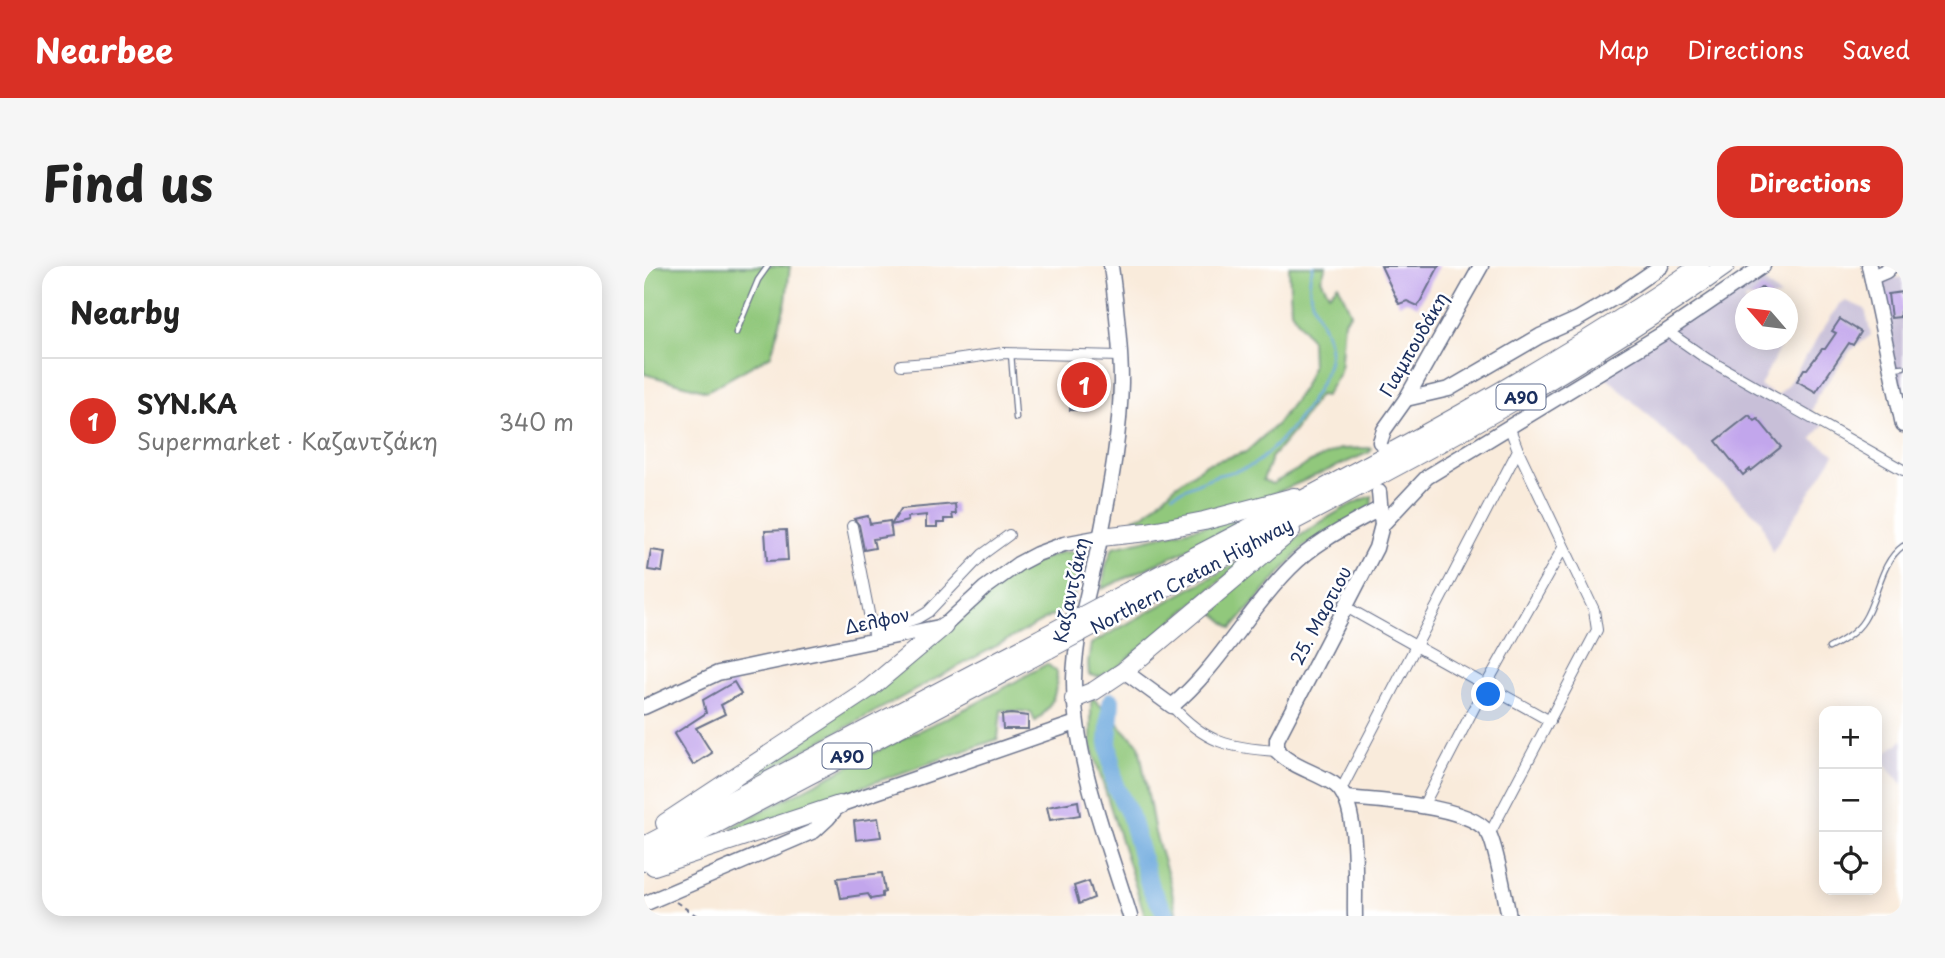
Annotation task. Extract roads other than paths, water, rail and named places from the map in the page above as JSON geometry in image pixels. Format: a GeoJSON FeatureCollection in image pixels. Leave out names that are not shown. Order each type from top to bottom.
{"type":"FeatureCollection","features":[{"type":"Feature","properties":{"kind":"highway","name":"Northern Cretan Highway"},"geometry":{"type":"LineString","coordinates":[[1322,497],[1560,358],[1700,266]]}},
{"type":"Feature","properties":{"kind":"highway","name":"Northern Cretan Highway"},"geometry":{"type":"LineString","coordinates":[[644,862],[1046,643],[1322,497],[1500,410],[1632,329],[1725,266]]}},
{"type":"Feature","properties":{"kind":"highway"},"geometry":{"type":"LineString","coordinates":[[1101,537],[1147,532],[1322,497]]}},
{"type":"Feature","properties":{"kind":"highway"},"geometry":{"type":"LineString","coordinates":[[1074,699],[1094,691],[1124,671],[1268,549],[1322,497]]}},
{"type":"Feature","properties":{"kind":"highway"},"geometry":{"type":"LineString","coordinates":[[644,840],[662,825],[870,688],[944,626]]}},
{"type":"Feature","properties":{"kind":"highway","name":"Northern Cretan Highway"},"geometry":{"type":"LineString","coordinates":[[644,846],[1046,643]]}},
{"type":"Feature","properties":{"kind":"highway"},"geometry":{"type":"LineString","coordinates":[[644,870],[839,804]]}},
{"type":"Feature","properties":{"kind":"main road","name":"Καζαντζάκη"},"geometry":{"type":"LineString","coordinates":[[1111,266],[1120,356],[1116,449],[1101,537],[1080,624],[1074,699],[1076,723],[1092,793],[1130,916]]}},
{"type":"Feature","properties":{"kind":"main road","name":"Γιαμπουδάκη"},"geometry":{"type":"LineString","coordinates":[[1380,442],[1384,430],[1406,399],[1481,266]]}},
{"type":"Feature","properties":{"kind":"main road"},"geometry":{"type":"LineString","coordinates":[[1406,399],[1449,389],[1540,336],[1578,319],[1661,266]]}},
{"type":"Feature","properties":{"kind":"main road"},"geometry":{"type":"LineString","coordinates":[[1381,525],[1427,477],[1667,331],[1763,266]]}},
{"type":"Feature","properties":{"kind":"main road"},"geometry":{"type":"LineString","coordinates":[[1891,266],[1886,271],[1870,272],[1897,368],[1903,425]]}},
{"type":"Feature","properties":{"kind":"main road","name":"25. Μαρτιου"},"geometry":{"type":"LineString","coordinates":[[1277,751],[1277,739],[1376,548],[1381,525],[1379,492]]}},
{"type":"Feature","properties":{"kind":"main road"},"geometry":{"type":"LineString","coordinates":[[1124,671],[1172,706],[1205,676],[1290,567],[1325,539],[1379,509]]}},
{"type":"Feature","properties":{"kind":"main road"},"geometry":{"type":"LineString","coordinates":[[944,626],[985,588],[1018,564],[1064,544],[1101,537]]}},
{"type":"Feature","properties":{"kind":"main road","name":"Δελφον"},"geometry":{"type":"LineString","coordinates":[[644,707],[718,673],[873,637],[944,626]]}},
{"type":"Feature","properties":{"kind":"main road"},"geometry":{"type":"LineString","coordinates":[[644,904],[814,831],[839,804],[1076,723]]}},
{"type":"Feature","properties":{"kind":"main road"},"geometry":{"type":"LineString","coordinates":[[1277,751],[1285,760],[1334,784],[1343,794],[1353,843],[1355,916]]}},
{"type":"Feature","properties":{"kind":"main road"},"geometry":{"type":"LineString","coordinates":[[1343,794],[1423,806],[1479,823],[1489,835],[1510,916]]}},
{"type":"Feature","properties":{"kind":"street"},"geometry":{"type":"LineString","coordinates":[[1667,331],[1707,359],[1903,470]]}},
{"type":"Feature","properties":{"kind":"street"},"geometry":{"type":"LineString","coordinates":[[901,365],[1011,353],[1120,356]]}},
{"type":"Feature","properties":{"kind":"street"},"geometry":{"type":"LineString","coordinates":[[1489,835],[1597,629],[1594,610],[1518,450],[1510,426]]}},
{"type":"Feature","properties":{"kind":"street"},"geometry":{"type":"LineString","coordinates":[[1343,794],[1518,450]]}},
{"type":"Feature","properties":{"kind":"street"},"geometry":{"type":"LineString","coordinates":[[852,526],[873,637],[928,612],[983,554],[1009,535]]}},
{"type":"Feature","properties":{"kind":"street"},"geometry":{"type":"LineString","coordinates":[[1423,806],[1486,685],[1563,548]]}},
{"type":"Feature","properties":{"kind":"street"},"geometry":{"type":"LineString","coordinates":[[1346,607],[1550,721]]}},
{"type":"Feature","properties":{"kind":"street"},"geometry":{"type":"LineString","coordinates":[[1172,706],[1202,733],[1220,743],[1241,749],[1277,751]]}},
{"type":"Feature","properties":{"kind":"lane"},"geometry":{"type":"LineString","coordinates":[[737,333],[758,280],[768,266]]}},
{"type":"Feature","properties":{"kind":"lane"},"geometry":{"type":"LineString","coordinates":[[1011,353],[1016,418]]}},
{"type":"Feature","properties":{"kind":"lane"},"geometry":{"type":"LineString","coordinates":[[1829,648],[1849,637],[1864,620],[1884,572],[1896,551],[1903,546]]}},
{"type":"Feature","properties":{"kind":"waterway"},"geometry":{"type":"LineString","coordinates":[[1173,494],[1212,477],[1254,464],[1279,442],[1305,410],[1325,374],[1329,357],[1329,343],[1309,287],[1313,266]]}},
{"type":"Feature","properties":{"kind":"waterway"},"geometry":{"type":"LineString","coordinates":[[1111,701],[1108,742],[1115,786],[1130,815],[1150,887],[1167,916]]}},
{"type":"Feature","properties":{"kind":"place","name":"SYN.KA"},"geometry":{"type":"Point","coordinates":[1084,385]}}]}
